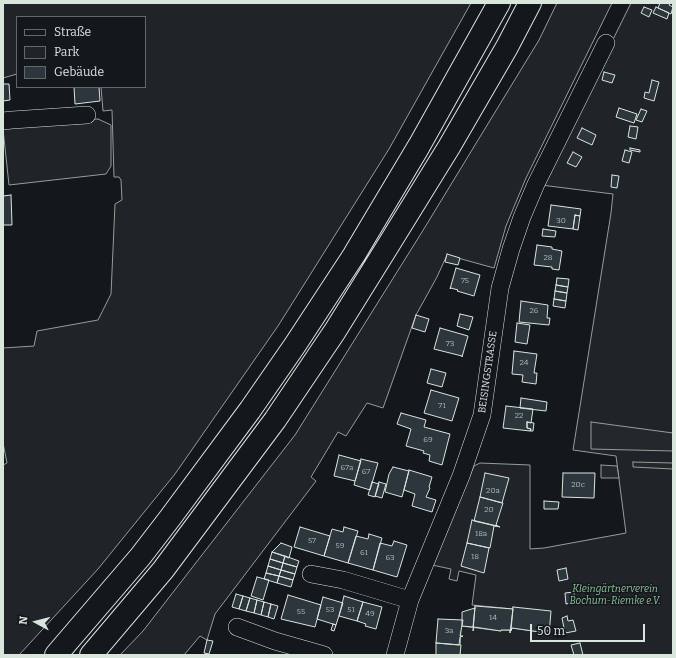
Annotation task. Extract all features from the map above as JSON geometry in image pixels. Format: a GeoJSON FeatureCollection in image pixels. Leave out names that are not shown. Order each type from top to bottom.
{"type":"FeatureCollection","features":[{"type":"Feature","properties":{"kind":"highway"},"geometry":{"type":"LineString","coordinates":[[56,655],[140,557],[250,410],[295,345],[354,255],[419,146],[499,3]]}},
{"type":"Feature","properties":{"kind":"highway"},"geometry":{"type":"LineString","coordinates":[[91,655],[163,570],[239,471],[284,408],[335,331],[449,147],[507,47],[530,3]]}},
{"type":"Feature","properties":{"kind":"street","name":"BEISINGSTRASSE"},"geometry":{"type":"LineString","coordinates":[[396,655],[410,600],[461,476],[482,415],[500,288],[522,217],[536,184],[606,42]]}},
{"type":"Feature","properties":{"kind":"street"},"geometry":{"type":"LineString","coordinates":[[3,121],[87,115]]}},
{"type":"Feature","properties":{"kind":"street"},"geometry":{"type":"LineString","coordinates":[[311,574],[343,580],[410,600]]}},
{"type":"Feature","properties":{"kind":"street"},"geometry":{"type":"LineString","coordinates":[[238,627],[324,655]]}},
{"type":"Feature","properties":{"kind":"green space"},"geometry":{"type":"Polygon","coordinates":[[[3,3],[471,3],[389,149],[278,326],[175,474],[98,569],[19,655],[3,655],[3,465],[7,463],[3,443],[3,348],[34,346],[37,331],[98,320],[111,294],[115,204],[122,200],[121,180],[119,177],[114,177],[112,110],[103,111],[101,88],[146,88],[146,16],[16,16],[16,74],[3,78],[3,3]]]}},
{"type":"Feature","properties":{"kind":"green space"},"geometry":{"type":"Polygon","coordinates":[[[557,3],[612,3],[526,178],[506,226],[494,268],[447,255],[437,277],[416,315],[383,408],[367,403],[346,436],[338,432],[311,477],[316,481],[215,614],[207,640],[200,636],[184,655],[120,655],[143,631],[295,435],[422,232],[539,40],[557,3]]]}},
{"type":"Feature","properties":{"kind":"green space","name":"Kleingärtnerverein Bochum-Riemke e.V."},"geometry":{"type":"Polygon","coordinates":[[[631,3],[673,3],[673,655],[460,655],[461,626],[501,631],[510,631],[512,628],[540,632],[540,630],[549,631],[513,607],[513,609],[472,605],[476,575],[459,571],[457,581],[449,579],[451,569],[432,565],[474,466],[480,463],[530,465],[530,549],[544,548],[626,533],[616,456],[573,450],[613,194],[541,185],[631,3]]]}},
{"type":"Feature","properties":{"kind":"green space"},"geometry":{"type":"Polygon","coordinates":[[[98,119],[111,125],[111,166],[106,174],[9,185],[3,129],[13,124],[98,119]]]}},
{"type":"Feature","properties":{"kind":"shaded area"},"geometry":{"type":"Polygon","coordinates":[[[591,422],[673,433],[673,451],[591,449],[591,422]]]}},
{"type":"Feature","properties":{"kind":"shaded area"},"geometry":{"type":"Polygon","coordinates":[[[633,462],[673,463],[673,469],[633,467],[633,462]]]}},
{"type":"Feature","properties":{"kind":"shaded area"},"geometry":{"type":"Polygon","coordinates":[[[601,465],[617,466],[619,478],[601,478],[601,465]]]}},
{"type":"Feature","properties":{"kind":"building"},"geometry":{"type":"Polygon","coordinates":[[[660,3],[670,3],[669,5],[673,7],[671,14],[658,8],[660,3]]]}},
{"type":"Feature","properties":{"kind":"building"},"geometry":{"type":"Polygon","coordinates":[[[644,7],[652,10],[649,17],[641,13],[644,7]]]}},
{"type":"Feature","properties":{"kind":"building"},"geometry":{"type":"Polygon","coordinates":[[[656,7],[669,13],[667,19],[653,13],[656,7]]]}},
{"type":"Feature","properties":{"kind":"building"},"geometry":{"type":"Polygon","coordinates":[[[604,72],[615,75],[612,83],[602,80],[604,72]]]}},
{"type":"Feature","properties":{"kind":"building"},"geometry":{"type":"Polygon","coordinates":[[[652,80],[659,82],[654,101],[644,98],[645,92],[649,93],[652,80]]]}},
{"type":"Feature","properties":{"kind":"building"},"geometry":{"type":"Polygon","coordinates":[[[3,84],[9,84],[10,100],[3,101],[3,84]]]}},
{"type":"Feature","properties":{"kind":"building"},"geometry":{"type":"Polygon","coordinates":[[[74,88],[99,88],[100,101],[75,104],[74,88]]]}},
{"type":"Feature","properties":{"kind":"building"},"geometry":{"type":"Polygon","coordinates":[[[619,108],[637,114],[634,123],[616,117],[619,108]]]}},
{"type":"Feature","properties":{"kind":"building"},"geometry":{"type":"Polygon","coordinates":[[[641,109],[647,111],[642,122],[636,120],[641,109]]]}},
{"type":"Feature","properties":{"kind":"building"},"geometry":{"type":"Polygon","coordinates":[[[630,126],[638,127],[636,139],[628,137],[630,126]]]}},
{"type":"Feature","properties":{"kind":"building"},"geometry":{"type":"Polygon","coordinates":[[[582,128],[596,135],[592,145],[577,138],[582,128]]]}},
{"type":"Feature","properties":{"kind":"building"},"geometry":{"type":"Polygon","coordinates":[[[630,148],[640,150],[640,152],[630,150],[630,148]]]}},
{"type":"Feature","properties":{"kind":"building"},"geometry":{"type":"Polygon","coordinates":[[[625,150],[632,152],[629,163],[622,161],[625,150]]]}},
{"type":"Feature","properties":{"kind":"building"},"geometry":{"type":"Polygon","coordinates":[[[573,152],[582,157],[576,167],[567,163],[573,152]]]}},
{"type":"Feature","properties":{"kind":"building"},"geometry":{"type":"Polygon","coordinates":[[[612,175],[619,176],[617,188],[611,187],[612,175]]]}},
{"type":"Feature","properties":{"kind":"building"},"geometry":{"type":"Polygon","coordinates":[[[11,195],[12,225],[3,225],[3,196],[11,195]]]}},
{"type":"Feature","properties":{"kind":"building"},"geometry":{"type":"Polygon","coordinates":[[[551,205],[581,209],[580,216],[575,215],[573,229],[548,226],[551,205]]]}},
{"type":"Feature","properties":{"kind":"building"},"geometry":{"type":"Polygon","coordinates":[[[575,215],[580,216],[578,230],[573,229],[575,215]]]}},
{"type":"Feature","properties":{"kind":"building"},"geometry":{"type":"Polygon","coordinates":[[[543,229],[556,231],[555,237],[542,236],[543,229]]]}},
{"type":"Feature","properties":{"kind":"building"},"geometry":{"type":"Polygon","coordinates":[[[537,245],[552,247],[552,249],[562,251],[559,270],[552,269],[552,267],[534,265],[537,245]]]}},
{"type":"Feature","properties":{"kind":"building"},"geometry":{"type":"Polygon","coordinates":[[[447,254],[460,258],[458,265],[445,262],[447,254]]]}},
{"type":"Feature","properties":{"kind":"building"},"geometry":{"type":"Polygon","coordinates":[[[456,268],[480,275],[474,296],[457,291],[458,290],[450,289],[456,268]]]}},
{"type":"Feature","properties":{"kind":"building"},"geometry":{"type":"Polygon","coordinates":[[[557,278],[569,279],[568,287],[556,285],[557,278]]]}},
{"type":"Feature","properties":{"kind":"building"},"geometry":{"type":"Polygon","coordinates":[[[556,285],[568,287],[567,293],[555,291],[556,285]]]}},
{"type":"Feature","properties":{"kind":"building"},"geometry":{"type":"Polygon","coordinates":[[[555,291],[567,293],[566,301],[554,299],[555,291]]]}},
{"type":"Feature","properties":{"kind":"building"},"geometry":{"type":"Polygon","coordinates":[[[554,299],[566,301],[565,308],[553,306],[554,299]]]}},
{"type":"Feature","properties":{"kind":"building"},"geometry":{"type":"Polygon","coordinates":[[[521,301],[548,305],[547,318],[550,318],[549,325],[519,322],[521,301]]]}},
{"type":"Feature","properties":{"kind":"building"},"geometry":{"type":"Polygon","coordinates":[[[460,314],[473,317],[469,330],[457,326],[460,314]]]}},
{"type":"Feature","properties":{"kind":"building"},"geometry":{"type":"Polygon","coordinates":[[[416,315],[429,319],[425,332],[412,328],[416,315]]]}},
{"type":"Feature","properties":{"kind":"building"},"geometry":{"type":"Polygon","coordinates":[[[517,323],[530,325],[527,344],[515,342],[517,323]]]}},
{"type":"Feature","properties":{"kind":"building"},"geometry":{"type":"Polygon","coordinates":[[[440,328],[468,336],[462,357],[434,349],[440,328]]]}},
{"type":"Feature","properties":{"kind":"building"},"geometry":{"type":"Polygon","coordinates":[[[514,351],[537,354],[534,373],[537,373],[536,384],[522,382],[523,375],[512,374],[514,351]]]}},
{"type":"Feature","properties":{"kind":"building"},"geometry":{"type":"Polygon","coordinates":[[[431,369],[446,373],[442,387],[427,383],[431,369]]]}},
{"type":"Feature","properties":{"kind":"building"},"geometry":{"type":"Polygon","coordinates":[[[431,390],[459,398],[452,421],[424,413],[431,390]]]}},
{"type":"Feature","properties":{"kind":"building"},"geometry":{"type":"Polygon","coordinates":[[[521,398],[547,402],[546,411],[520,408],[521,398]]]}},
{"type":"Feature","properties":{"kind":"building"},"geometry":{"type":"Polygon","coordinates":[[[506,406],[533,409],[531,423],[527,422],[527,428],[531,429],[530,431],[503,428],[506,406]]]}},
{"type":"Feature","properties":{"kind":"building"},"geometry":{"type":"Polygon","coordinates":[[[401,413],[426,420],[424,427],[450,434],[442,465],[429,461],[430,455],[423,453],[424,451],[406,446],[411,429],[397,424],[401,413]]]}},
{"type":"Feature","properties":{"kind":"building"},"geometry":{"type":"Polygon","coordinates":[[[527,422],[534,423],[533,431],[530,431],[531,429],[527,428],[527,422]]]}},
{"type":"Feature","properties":{"kind":"building"},"geometry":{"type":"Polygon","coordinates":[[[339,455],[361,461],[355,481],[334,476],[339,455]]]}},
{"type":"Feature","properties":{"kind":"building"},"geometry":{"type":"Polygon","coordinates":[[[361,459],[378,463],[370,490],[354,485],[361,459]]]}},
{"type":"Feature","properties":{"kind":"building"},"geometry":{"type":"Polygon","coordinates":[[[393,467],[409,471],[402,497],[385,492],[389,474],[393,467]]]}},
{"type":"Feature","properties":{"kind":"building"},"geometry":{"type":"Polygon","coordinates":[[[409,470],[432,477],[430,488],[426,497],[436,500],[432,512],[412,506],[415,494],[404,490],[409,470]]]}},
{"type":"Feature","properties":{"kind":"building"},"geometry":{"type":"Polygon","coordinates":[[[485,473],[509,478],[502,503],[480,497],[485,473]]]}},
{"type":"Feature","properties":{"kind":"building"},"geometry":{"type":"Polygon","coordinates":[[[563,473],[595,473],[594,498],[562,497],[563,473]]]}},
{"type":"Feature","properties":{"kind":"building"},"geometry":{"type":"Polygon","coordinates":[[[372,482],[379,484],[375,497],[368,495],[372,482]]]}},
{"type":"Feature","properties":{"kind":"building"},"geometry":{"type":"Polygon","coordinates":[[[379,482],[386,484],[382,498],[375,496],[379,482]]]}},
{"type":"Feature","properties":{"kind":"building"},"geometry":{"type":"Polygon","coordinates":[[[480,497],[503,503],[496,525],[500,527],[474,521],[480,497]]]}},
{"type":"Feature","properties":{"kind":"building"},"geometry":{"type":"Polygon","coordinates":[[[544,501],[559,502],[558,509],[544,509],[544,501]]]}},
{"type":"Feature","properties":{"kind":"building"},"geometry":{"type":"Polygon","coordinates":[[[472,520],[497,526],[494,526],[490,548],[467,543],[472,520]]]}},
{"type":"Feature","properties":{"kind":"building"},"geometry":{"type":"Polygon","coordinates":[[[300,527],[330,536],[324,556],[294,547],[300,527]]]}},
{"type":"Feature","properties":{"kind":"building"},"geometry":{"type":"Polygon","coordinates":[[[344,527],[358,531],[348,563],[324,556],[332,529],[343,532],[344,527]]]}},
{"type":"Feature","properties":{"kind":"building"},"geometry":{"type":"Polygon","coordinates":[[[369,534],[382,538],[373,570],[348,563],[356,536],[368,539],[369,534]]]}},
{"type":"Feature","properties":{"kind":"building"},"geometry":{"type":"Polygon","coordinates":[[[394,541],[407,545],[397,577],[373,570],[380,543],[392,546],[394,541]]]}},
{"type":"Feature","properties":{"kind":"building"},"geometry":{"type":"Polygon","coordinates":[[[281,543],[292,547],[289,558],[272,552],[281,543]]]}},
{"type":"Feature","properties":{"kind":"building"},"geometry":{"type":"Polygon","coordinates":[[[467,543],[489,548],[484,573],[461,566],[467,543]]]}},
{"type":"Feature","properties":{"kind":"building"},"geometry":{"type":"Polygon","coordinates":[[[272,552],[285,556],[283,563],[270,559],[272,552]]]}},
{"type":"Feature","properties":{"kind":"building"},"geometry":{"type":"Polygon","coordinates":[[[285,556],[299,561],[297,567],[283,563],[285,556]]]}},
{"type":"Feature","properties":{"kind":"building"},"geometry":{"type":"Polygon","coordinates":[[[270,559],[283,563],[281,570],[268,566],[270,559]]]}},
{"type":"Feature","properties":{"kind":"building"},"geometry":{"type":"Polygon","coordinates":[[[283,563],[297,567],[295,574],[281,570],[283,563]]]}},
{"type":"Feature","properties":{"kind":"building"},"geometry":{"type":"Polygon","coordinates":[[[268,566],[281,570],[279,576],[266,573],[268,566]]]}},
{"type":"Feature","properties":{"kind":"building"},"geometry":{"type":"Polygon","coordinates":[[[566,568],[568,579],[559,581],[557,570],[566,568]]]}},
{"type":"Feature","properties":{"kind":"building"},"geometry":{"type":"Polygon","coordinates":[[[281,570],[295,574],[293,580],[279,576],[281,570]]]}},
{"type":"Feature","properties":{"kind":"building"},"geometry":{"type":"Polygon","coordinates":[[[266,573],[279,576],[277,583],[264,579],[266,573]]]}},
{"type":"Feature","properties":{"kind":"building"},"geometry":{"type":"Polygon","coordinates":[[[279,576],[293,580],[291,587],[277,583],[279,576]]]}},
{"type":"Feature","properties":{"kind":"building"},"geometry":{"type":"Polygon","coordinates":[[[257,577],[269,580],[263,600],[251,596],[257,577]]]}},
{"type":"Feature","properties":{"kind":"building"},"geometry":{"type":"Polygon","coordinates":[[[574,592],[575,602],[566,604],[565,593],[574,592]]]}},
{"type":"Feature","properties":{"kind":"building"},"geometry":{"type":"Polygon","coordinates":[[[236,594],[243,596],[239,609],[232,607],[236,594]]]}},
{"type":"Feature","properties":{"kind":"building"},"geometry":{"type":"Polygon","coordinates":[[[288,595],[321,605],[315,627],[281,619],[288,595]]]}},
{"type":"Feature","properties":{"kind":"building"},"geometry":{"type":"Polygon","coordinates":[[[243,596],[250,598],[246,611],[239,609],[243,596]]]}},
{"type":"Feature","properties":{"kind":"building"},"geometry":{"type":"Polygon","coordinates":[[[344,596],[363,602],[357,621],[339,616],[344,596]]]}},
{"type":"Feature","properties":{"kind":"building"},"geometry":{"type":"Polygon","coordinates":[[[323,597],[343,603],[336,625],[317,619],[323,597]]]}},
{"type":"Feature","properties":{"kind":"building"},"geometry":{"type":"Polygon","coordinates":[[[250,598],[257,600],[254,613],[246,611],[250,598]]]}},
{"type":"Feature","properties":{"kind":"building"},"geometry":{"type":"Polygon","coordinates":[[[257,600],[264,602],[261,615],[254,613],[257,600]]]}},
{"type":"Feature","properties":{"kind":"building"},"geometry":{"type":"Polygon","coordinates":[[[264,602],[271,604],[268,617],[261,615],[264,602]]]}},
{"type":"Feature","properties":{"kind":"building"},"geometry":{"type":"Polygon","coordinates":[[[363,602],[382,607],[376,629],[365,626],[366,624],[357,621],[363,602]]]}},
{"type":"Feature","properties":{"kind":"building"},"geometry":{"type":"Polygon","coordinates":[[[271,604],[278,606],[274,619],[268,617],[271,604]]]}},
{"type":"Feature","properties":{"kind":"building"},"geometry":{"type":"Polygon","coordinates":[[[475,606],[513,609],[510,633],[510,630],[501,631],[474,627],[473,631],[475,606]]]}},
{"type":"Feature","properties":{"kind":"building"},"geometry":{"type":"Polygon","coordinates":[[[513,607],[551,611],[549,635],[549,631],[540,630],[540,632],[512,628],[511,631],[513,607]]]}},
{"type":"Feature","properties":{"kind":"building"},"geometry":{"type":"Polygon","coordinates":[[[475,608],[473,627],[462,626],[462,612],[475,608]]]}},
{"type":"Feature","properties":{"kind":"building"},"geometry":{"type":"Polygon","coordinates":[[[567,616],[568,621],[573,620],[576,631],[565,633],[562,618],[567,616]]]}},
{"type":"Feature","properties":{"kind":"building"},"geometry":{"type":"Polygon","coordinates":[[[438,619],[463,620],[460,636],[463,636],[460,637],[459,645],[436,643],[438,619]]]}},
{"type":"Feature","properties":{"kind":"building"},"geometry":{"type":"Polygon","coordinates":[[[333,624],[336,625],[334,631],[331,630],[333,624]]]}},
{"type":"Feature","properties":{"kind":"building"},"geometry":{"type":"Polygon","coordinates":[[[207,640],[213,641],[209,654],[204,653],[207,640]]]}},
{"type":"Feature","properties":{"kind":"building"},"geometry":{"type":"Polygon","coordinates":[[[436,643],[461,645],[460,655],[436,655],[436,643]]]}},
{"type":"Feature","properties":{"kind":"building"},"geometry":{"type":"Polygon","coordinates":[[[580,643],[583,655],[574,655],[571,645],[580,643]]]}}]}
